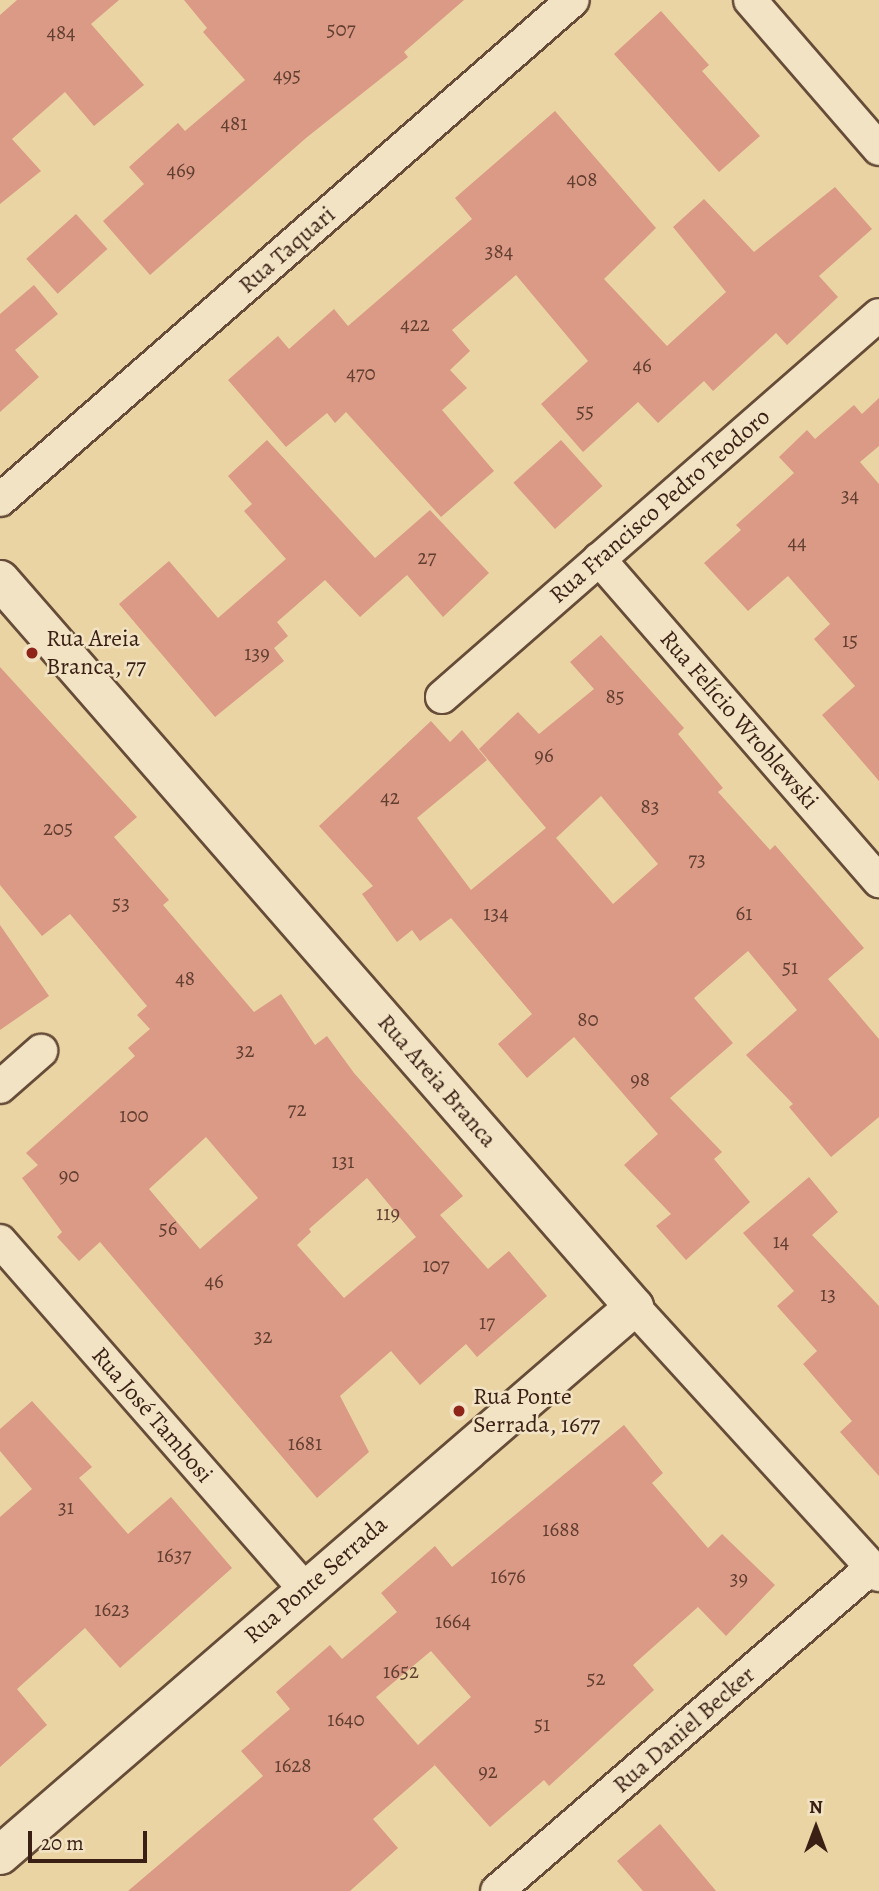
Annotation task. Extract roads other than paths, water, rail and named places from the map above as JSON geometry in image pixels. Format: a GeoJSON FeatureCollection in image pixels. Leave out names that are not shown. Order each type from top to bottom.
{"type":"FeatureCollection","features":[{"type":"Feature","properties":{"kind":"street","name":"Rua Taquari"},"geometry":{"type":"LineString","coordinates":[[0,499],[573,0]]}},
{"type":"Feature","properties":{"kind":"street"},"geometry":{"type":"LineString","coordinates":[[750,0],[879,149]]}},
{"type":"Feature","properties":{"kind":"street","name":"Rua Francisco Pedro Teodoro"},"geometry":{"type":"LineString","coordinates":[[442,697],[879,315]]}},
{"type":"Feature","properties":{"kind":"street","name":"Rua Felício Wroblewski"},"geometry":{"type":"LineString","coordinates":[[599,559],[879,881]]}},
{"type":"Feature","properties":{"kind":"street","name":"Rua Areia Branca"},"geometry":{"type":"LineString","coordinates":[[0,580],[634,1307],[874,1572]]}},
{"type":"Feature","properties":{"kind":"street"},"geometry":{"type":"LineString","coordinates":[[0,1087],[41,1051]]}},
{"type":"Feature","properties":{"kind":"street","name":"Rua José Tambosi"},"geometry":{"type":"LineString","coordinates":[[0,1241],[305,1590]]}},
{"type":"Feature","properties":{"kind":"street","name":"Rua Ponte Serrada"},"geometry":{"type":"LineString","coordinates":[[0,1855],[634,1307]]}},
{"type":"Feature","properties":{"kind":"street","name":"Rua Daniel Becker"},"geometry":{"type":"LineString","coordinates":[[498,1891],[874,1572]]}},
{"type":"Feature","properties":{"kind":"place","name":"Rua Areia Branca, 77"},"geometry":{"type":"Point","coordinates":[32,653]}},
{"type":"Feature","properties":{"kind":"place","name":"Rua Ponte Serrada, 1677"},"geometry":{"type":"Point","coordinates":[459,1411]}}]}
